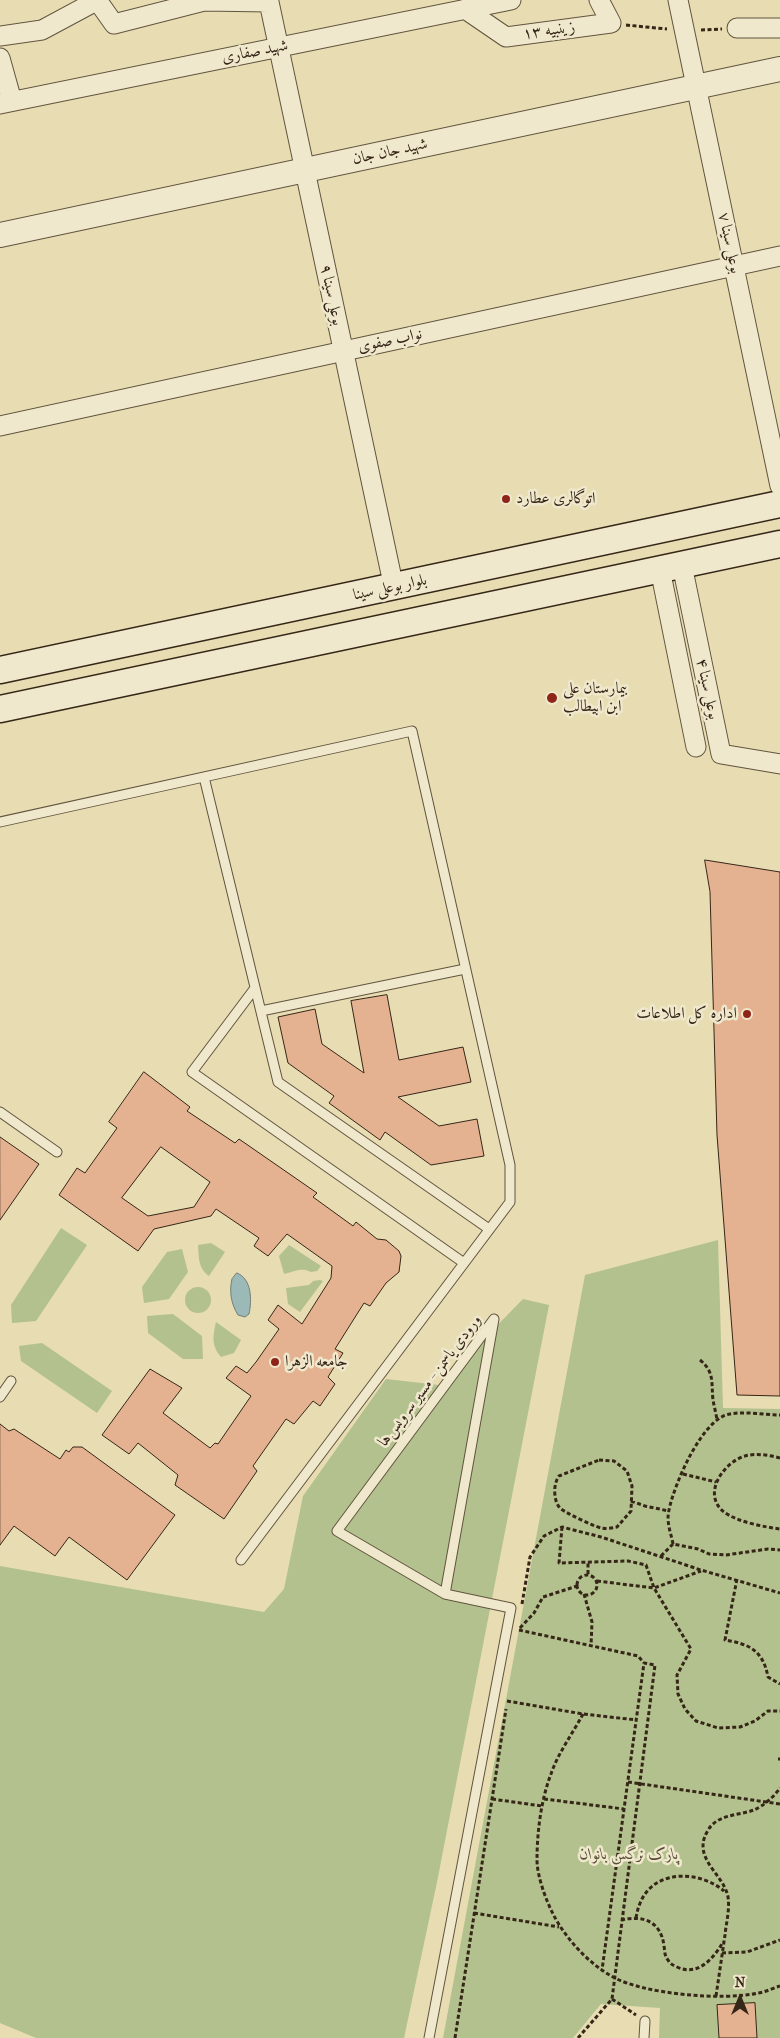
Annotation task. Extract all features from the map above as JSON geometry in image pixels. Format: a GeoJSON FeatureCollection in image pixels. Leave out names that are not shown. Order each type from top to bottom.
{"type":"FeatureCollection","features":[{"type":"Feature","properties":{"kind":"main road","name":"بلوار بوعلی سینا"},"geometry":{"type":"LineString","coordinates":[[0,670],[394,588],[780,504]]}},
{"type":"Feature","properties":{"kind":"main road"},"geometry":{"type":"LineString","coordinates":[[663,529],[672,573]]}},
{"type":"Feature","properties":{"kind":"main road"},"geometry":{"type":"LineString","coordinates":[[0,709],[672,573],[780,544]]}},
{"type":"Feature","properties":{"kind":"street"},"geometry":{"type":"LineString","coordinates":[[0,36],[42,30],[97,0],[114,24],[204,1],[270,1]]}},
{"type":"Feature","properties":{"kind":"street","name":"شهید صفاری"},"geometry":{"type":"LineString","coordinates":[[6,102],[510,0]]}},
{"type":"Feature","properties":{"kind":"street"},"geometry":{"type":"LineString","coordinates":[[599,0],[611,23]]}},
{"type":"Feature","properties":{"kind":"street","name":"بوعلی سینا ۷"},"geometry":{"type":"LineString","coordinates":[[678,0],[780,486]]}},
{"type":"Feature","properties":{"kind":"street","name":"بوعلی سینا ۹"},"geometry":{"type":"LineString","coordinates":[[270,1],[278,47],[394,588]]}},
{"type":"Feature","properties":{"kind":"street","name":"زینبیه ۱۳"},"geometry":{"type":"LineString","coordinates":[[465,9],[506,37],[611,23]]}},
{"type":"Feature","properties":{"kind":"street"},"geometry":{"type":"LineString","coordinates":[[738,28],[780,28]]}},
{"type":"Feature","properties":{"kind":"street"},"geometry":{"type":"LineString","coordinates":[[0,58],[6,102]]}},
{"type":"Feature","properties":{"kind":"street","name":"شهید جان جان"},"geometry":{"type":"LineString","coordinates":[[0,235],[780,69]]}},
{"type":"Feature","properties":{"kind":"street","name":"نواب صفوی"},"geometry":{"type":"LineString","coordinates":[[0,426],[780,256]]}},
{"type":"Feature","properties":{"kind":"street","name":"بوعلی سینا ۴"},"geometry":{"type":"LineString","coordinates":[[672,573],[702,664],[720,754],[780,764]]}},
{"type":"Feature","properties":{"kind":"street","name":"بوعلی سینا ۴"},"geometry":{"type":"LineString","coordinates":[[672,573],[680,668],[696,747]]}},
{"type":"Feature","properties":{"kind":"street"},"geometry":{"type":"LineString","coordinates":[[680,668],[702,664]]}},
{"type":"Feature","properties":{"kind":"lane"},"geometry":{"type":"LineString","coordinates":[[0,822],[412,731],[510,1165],[510,1202],[241,1560]]}},
{"type":"Feature","properties":{"kind":"lane"},"geometry":{"type":"LineString","coordinates":[[204,777],[278,1082],[490,1228]]}},
{"type":"Feature","properties":{"kind":"lane"},"geometry":{"type":"LineString","coordinates":[[261,1011],[465,969]]}},
{"type":"Feature","properties":{"kind":"lane"},"geometry":{"type":"LineString","coordinates":[[256,988],[192,1072],[464,1263]]}},
{"type":"Feature","properties":{"kind":"lane"},"geometry":{"type":"LineString","coordinates":[[0,1112],[57,1152]]}},
{"type":"Feature","properties":{"kind":"lane","name":"ورودی یاسمن - مسیر سرویس‌ها"},"geometry":{"type":"LineString","coordinates":[[494,1319],[490,1339],[445,1594],[337,1531],[494,1319]]}},
{"type":"Feature","properties":{"kind":"lane"},"geometry":{"type":"LineString","coordinates":[[0,1397],[12,1381]]}},
{"type":"Feature","properties":{"kind":"lane"},"geometry":{"type":"LineString","coordinates":[[429,2038],[511,1608],[445,1594]]}},
{"type":"Feature","properties":{"kind":"lane"},"geometry":{"type":"LineString","coordinates":[[644,2038],[645,2020]]}},
{"type":"Feature","properties":{"kind":"path"},"geometry":{"type":"LineString","coordinates":[[611,23],[684,31],[738,28]]}},
{"type":"Feature","properties":{"kind":"path"},"geometry":{"type":"LineString","coordinates":[[700,1360],[707,1366],[713,1378],[713,1400],[717,1420]]}},
{"type":"Feature","properties":{"kind":"path"},"geometry":{"type":"LineString","coordinates":[[673,1544],[668,1521],[669,1510],[689,1457],[705,1431],[717,1420],[730,1414],[780,1415]]}},
{"type":"Feature","properties":{"kind":"path"},"geometry":{"type":"LineString","coordinates":[[780,1458],[766,1455],[746,1456],[727,1466],[716,1482],[716,1500],[724,1512],[744,1521],[780,1529]]}},
{"type":"Feature","properties":{"kind":"path"},"geometry":{"type":"LineString","coordinates":[[599,1460],[614,1461],[626,1471],[632,1486],[631,1510],[617,1527],[603,1529],[560,1508],[554,1497],[555,1480],[558,1476],[599,1460]]}},
{"type":"Feature","properties":{"kind":"path"},"geometry":{"type":"LineString","coordinates":[[682,1474],[716,1482]]}},
{"type":"Feature","properties":{"kind":"path"},"geometry":{"type":"LineString","coordinates":[[631,1501],[645,1506],[669,1510]]}},
{"type":"Feature","properties":{"kind":"path"},"geometry":{"type":"LineString","coordinates":[[562,1527],[558,1563],[628,1561],[646,1565],[654,1588],[691,1649],[677,1675],[678,1694],[685,1710],[696,1721],[718,1728],[740,1727],[755,1721],[768,1711],[780,1711]]}},
{"type":"Feature","properties":{"kind":"path"},"geometry":{"type":"LineString","coordinates":[[521,1612],[530,1557],[544,1536],[562,1527],[601,1537],[701,1570],[780,1593]]}},
{"type":"Feature","properties":{"kind":"path"},"geometry":{"type":"LineString","coordinates":[[601,1537],[603,1529]]}},
{"type":"Feature","properties":{"kind":"path"},"geometry":{"type":"LineString","coordinates":[[673,1544],[698,1548],[709,1554],[726,1555],[768,1548],[780,1550]]}},
{"type":"Feature","properties":{"kind":"path"},"geometry":{"type":"LineString","coordinates":[[661,1556],[673,1544]]}},
{"type":"Feature","properties":{"kind":"path"},"geometry":{"type":"LineString","coordinates":[[588,1562],[588,1574]]}},
{"type":"Feature","properties":{"kind":"path"},"geometry":{"type":"LineString","coordinates":[[597,1581],[654,1588],[701,1570]]}},
{"type":"Feature","properties":{"kind":"path"},"geometry":{"type":"LineString","coordinates":[[588,1574],[597,1581],[598,1586],[595,1592],[590,1595],[579,1591],[577,1586],[578,1580],[588,1574]]}},
{"type":"Feature","properties":{"kind":"path"},"geometry":{"type":"LineString","coordinates":[[737,1579],[725,1640],[745,1643],[756,1652],[766,1666],[768,1676],[780,1684]]}},
{"type":"Feature","properties":{"kind":"path"},"geometry":{"type":"LineString","coordinates":[[518,1630],[534,1613],[543,1597],[577,1586]]}},
{"type":"Feature","properties":{"kind":"path"},"geometry":{"type":"LineString","coordinates":[[584,1594],[592,1622],[591,1646]]}},
{"type":"Feature","properties":{"kind":"path"},"geometry":{"type":"LineString","coordinates":[[517,1639],[520,1621]]}},
{"type":"Feature","properties":{"kind":"path"},"geometry":{"type":"LineString","coordinates":[[518,1630],[638,1656],[644,1663],[655,1665],[638,1784],[612,2000],[578,2038]]}},
{"type":"Feature","properties":{"kind":"path"},"geometry":{"type":"LineString","coordinates":[[602,1970],[644,1663]]}},
{"type":"Feature","properties":{"kind":"path"},"geometry":{"type":"LineString","coordinates":[[455,2038],[509,1692]]}},
{"type":"Feature","properties":{"kind":"path"},"geometry":{"type":"LineString","coordinates":[[507,1700],[583,1714],[637,1720]]}},
{"type":"Feature","properties":{"kind":"path"},"geometry":{"type":"LineString","coordinates":[[583,1714],[551,1773],[542,1806],[537,1862],[547,1901],[560,1927],[586,1957],[602,1970],[614,1978],[633,1986],[665,1992],[716,1996],[758,1994],[780,1986]]}},
{"type":"Feature","properties":{"kind":"path"},"geometry":{"type":"LineString","coordinates":[[628,1782],[780,1804]]}},
{"type":"Feature","properties":{"kind":"path"},"geometry":{"type":"LineString","coordinates":[[716,1996],[728,1906],[722,1882],[707,1864],[703,1849],[706,1832],[717,1820],[755,1810],[780,1788]]}},
{"type":"Feature","properties":{"kind":"path"},"geometry":{"type":"LineString","coordinates":[[492,1799],[542,1806]]}},
{"type":"Feature","properties":{"kind":"path"},"geometry":{"type":"LineString","coordinates":[[544,1799],[624,1809]]}},
{"type":"Feature","properties":{"kind":"path"},"geometry":{"type":"LineString","coordinates":[[636,1918],[642,1898],[659,1883],[673,1877],[702,1878],[715,1883],[726,1893]]}},
{"type":"Feature","properties":{"kind":"path"},"geometry":{"type":"LineString","coordinates":[[474,1914],[560,1927]]}},
{"type":"Feature","properties":{"kind":"path"},"geometry":{"type":"LineString","coordinates":[[621,1920],[646,1919],[654,1925],[662,1935],[665,1955],[669,1963],[681,1968],[696,1969],[707,1962],[716,1954],[724,1939]]}},
{"type":"Feature","properties":{"kind":"path"},"geometry":{"type":"LineString","coordinates":[[722,1953],[747,1952],[780,1940]]}},
{"type":"Feature","properties":{"kind":"path"},"geometry":{"type":"LineString","coordinates":[[612,2000],[645,2020]]}},
{"type":"Feature","properties":{"kind":"green space"},"geometry":{"type":"Polygon","coordinates":[[[61,1228],[87,1245],[36,1321],[12,1323],[11,1305],[61,1228]]]}},
{"type":"Feature","properties":{"kind":"green space","name":"پارک نرگس بانوان"},"geometry":{"type":"Polygon","coordinates":[[[718,1240],[723,1408],[780,1409],[780,2038],[659,2038],[660,2008],[601,2004],[573,2038],[443,2038],[585,1275],[718,1240]]]}},
{"type":"Feature","properties":{"kind":"green space"},"geometry":{"type":"Polygon","coordinates":[[[211,1243],[225,1252],[209,1276],[201,1266],[198,1245],[211,1243]]]}},
{"type":"Feature","properties":{"kind":"green space"},"geometry":{"type":"Polygon","coordinates":[[[289,1245],[321,1266],[317,1271],[301,1270],[284,1274],[279,1256],[289,1245]]]}},
{"type":"Feature","properties":{"kind":"green space"},"geometry":{"type":"Polygon","coordinates":[[[182,1249],[188,1272],[169,1299],[144,1303],[142,1287],[167,1252],[182,1249]]]}},
{"type":"Feature","properties":{"kind":"green space"},"geometry":{"type":"Polygon","coordinates":[[[313,1281],[323,1281],[300,1312],[288,1304],[286,1288],[309,1285],[313,1281]]]}},
{"type":"Feature","properties":{"kind":"green space"},"geometry":{"type":"Polygon","coordinates":[[[198,1287],[208,1290],[211,1300],[208,1310],[198,1313],[188,1310],[185,1300],[188,1290],[198,1287]]]}},
{"type":"Feature","properties":{"kind":"green space"},"geometry":{"type":"Polygon","coordinates":[[[523,1299],[549,1305],[437,1882],[404,2038],[36,2038],[0,2023],[0,1566],[264,1612],[284,1589],[303,1496],[386,1379],[439,1385],[523,1299]]]}},
{"type":"Feature","properties":{"kind":"green space"},"geometry":{"type":"Polygon","coordinates":[[[173,1314],[202,1336],[203,1359],[183,1359],[148,1333],[147,1316],[173,1314]]]}},
{"type":"Feature","properties":{"kind":"green space"},"geometry":{"type":"Polygon","coordinates":[[[216,1322],[241,1340],[234,1353],[221,1357],[218,1353],[214,1340],[216,1322]]]}},
{"type":"Feature","properties":{"kind":"green space"},"geometry":{"type":"Polygon","coordinates":[[[42,1343],[112,1391],[97,1413],[21,1361],[19,1346],[42,1343]]]}},
{"type":"Feature","properties":{"kind":"water"},"geometry":{"type":"Polygon","coordinates":[[[237,1273],[246,1280],[250,1290],[249,1314],[245,1317],[238,1315],[231,1297],[232,1279],[237,1273]]]}},
{"type":"Feature","properties":{"kind":"building","name":"اداره کل اطلاعات"},"geometry":{"type":"Polygon","coordinates":[[[705,860],[780,872],[780,1396],[737,1395],[717,1135],[710,892],[705,860]]]}},
{"type":"Feature","properties":{"kind":"building"},"geometry":{"type":"Polygon","coordinates":[[[387,995],[399,1060],[463,1047],[471,1082],[398,1097],[439,1126],[477,1119],[484,1156],[431,1165],[385,1132],[380,1140],[329,1103],[334,1096],[288,1063],[278,1017],[315,1009],[322,1044],[364,1073],[351,1001],[387,995]]]}},
{"type":"Feature","properties":{"kind":"building"},"geometry":{"type":"Polygon","coordinates":[[[144,1072],[190,1107],[187,1111],[235,1143],[239,1139],[317,1193],[313,1197],[353,1226],[356,1222],[377,1239],[386,1240],[399,1251],[401,1256],[399,1272],[386,1283],[370,1306],[364,1303],[335,1349],[343,1353],[328,1377],[335,1384],[320,1406],[313,1401],[294,1424],[286,1419],[253,1466],[257,1471],[224,1519],[175,1485],[178,1475],[138,1443],[129,1454],[102,1435],[150,1369],[182,1388],[163,1413],[210,1448],[215,1443],[218,1444],[251,1396],[226,1378],[236,1366],[247,1373],[256,1362],[279,1329],[268,1320],[278,1305],[302,1324],[331,1278],[332,1266],[287,1234],[268,1256],[254,1246],[259,1238],[216,1209],[211,1216],[154,1229],[138,1251],[59,1195],[77,1168],[85,1173],[117,1128],[109,1122],[144,1072]],[[161,1147],[122,1198],[148,1216],[194,1207],[210,1182],[161,1147]]]}},
{"type":"Feature","properties":{"kind":"building"},"geometry":{"type":"Polygon","coordinates":[[[0,1137],[39,1164],[0,1220],[0,1137]]]}},
{"type":"Feature","properties":{"kind":"building"},"geometry":{"type":"Polygon","coordinates":[[[0,1424],[9,1431],[14,1429],[60,1459],[66,1450],[69,1452],[73,1447],[82,1447],[175,1515],[127,1580],[69,1537],[55,1556],[14,1526],[0,1545],[0,1424]]]}},
{"type":"Feature","properties":{"kind":"building"},"geometry":{"type":"Polygon","coordinates":[[[755,2003],[757,2038],[719,2038],[717,2005],[755,2003]]]}},
{"type":"Feature","properties":{"kind":"place","name":"اتوگالری عطارد"},"geometry":{"type":"Point","coordinates":[506,499]}},
{"type":"Feature","properties":{"kind":"place","name":"بیمارستان علی ابن ابیطالب"},"geometry":{"type":"Point","coordinates":[552,698]}},
{"type":"Feature","properties":{"kind":"place","name":"اداره کل اطلاعات"},"geometry":{"type":"Point","coordinates":[747,1014]}},
{"type":"Feature","properties":{"kind":"place","name":"جامعه الزهرا"},"geometry":{"type":"Point","coordinates":[275,1362]}}]}
